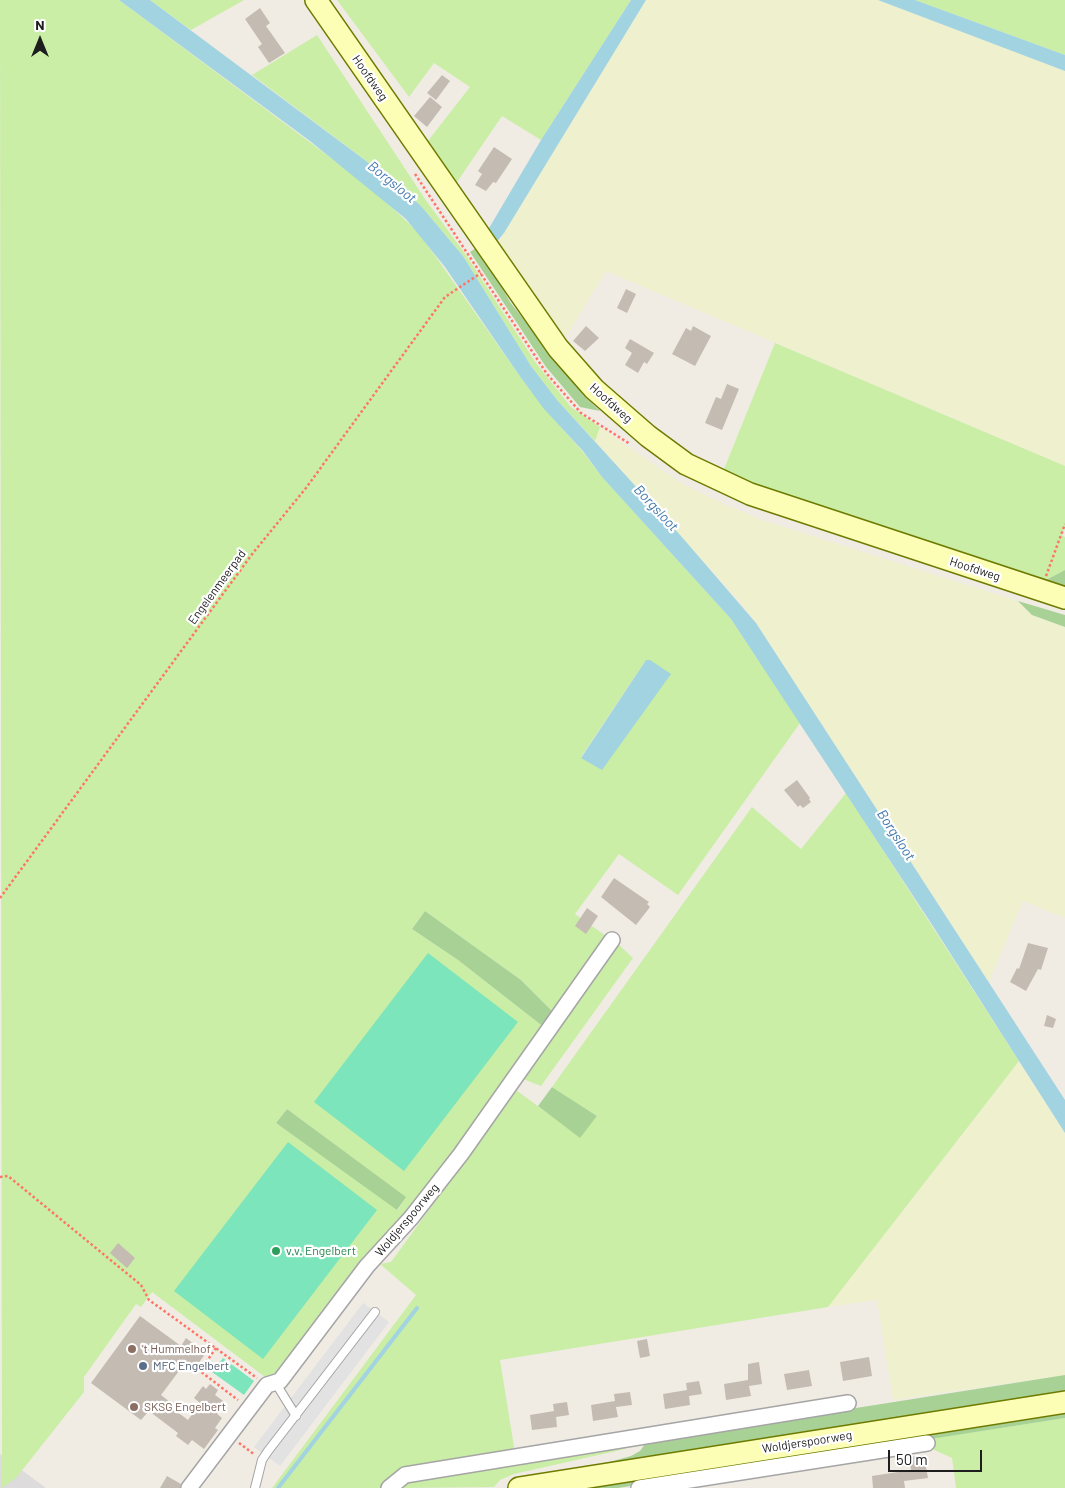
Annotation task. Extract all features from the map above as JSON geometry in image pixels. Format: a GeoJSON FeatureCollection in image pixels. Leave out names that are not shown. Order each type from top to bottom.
{"type":"FeatureCollection","features":[{"type":"Feature","properties":{"kind":"main road","name":"Hoofdweg"},"geometry":{"type":"LineString","coordinates":[[316,0],[558,348],[594,389],[648,436],[686,464],[750,494],[1065,598]]}},
{"type":"Feature","properties":{"kind":"main road","name":"Woldjerspoorweg"},"geometry":{"type":"LineString","coordinates":[[519,1488],[550,1485],[1065,1402]]}},
{"type":"Feature","properties":{"kind":"street","name":"Woldjerspoorweg"},"geometry":{"type":"LineString","coordinates":[[189,1488],[249,1409],[271,1384],[280,1381],[367,1266],[411,1218],[461,1154],[612,940]]}},
{"type":"Feature","properties":{"kind":"street"},"geometry":{"type":"LineString","coordinates":[[389,1488],[405,1475],[848,1403]]}},
{"type":"Feature","properties":{"kind":"street","name":"Woldjerspoorweg"},"geometry":{"type":"LineString","coordinates":[[640,1488],[927,1443]]}},
{"type":"Feature","properties":{"kind":"lane"},"geometry":{"type":"LineString","coordinates":[[255,1488],[262,1460],[375,1312]]}},
{"type":"Feature","properties":{"kind":"lane"},"geometry":{"type":"LineString","coordinates":[[271,1384],[296,1416]]}},
{"type":"Feature","properties":{"kind":"path","name":"Engelenmeerpad"},"geometry":{"type":"LineString","coordinates":[[0,898],[253,552],[306,488],[445,297],[480,273]]}},
{"type":"Feature","properties":{"kind":"path"},"geometry":{"type":"LineString","coordinates":[[1040,590],[1065,524]]}},
{"type":"Feature","properties":{"kind":"path"},"geometry":{"type":"LineString","coordinates":[[0,1178],[8,1176],[141,1285],[150,1300],[216,1348],[271,1384]]}},
{"type":"Feature","properties":{"kind":"path"},"geometry":{"type":"LineString","coordinates":[[216,1348],[200,1371],[249,1409]]}},
{"type":"Feature","properties":{"kind":"shaded area"},"geometry":{"type":"Polygon","coordinates":[[[363,1303],[389,1322],[280,1466],[254,1447],[363,1303]]]}},
{"type":"Feature","properties":{"kind":"shaded area"},"geometry":{"type":"Polygon","coordinates":[[[0,1454],[46,1488],[0,1488],[0,1454]]]}},
{"type":"Feature","properties":{"kind":"green space"},"geometry":{"type":"Polygon","coordinates":[[[0,0],[119,0],[370,187],[419,233],[544,408],[583,452],[602,477],[731,619],[800,723],[678,895],[619,854],[575,914],[609,938],[555,1014],[521,980],[425,911],[412,929],[458,960],[545,1028],[416,1205],[269,1380],[152,1292],[141,1307],[136,1304],[84,1377],[84,1392],[16,1478],[2,1488],[0,0]],[[646,660],[581,757],[602,769],[646,660]],[[287,1109],[276,1123],[398,1210],[405,1197],[287,1109]]]}},
{"type":"Feature","properties":{"kind":"green space"},"geometry":{"type":"Polygon","coordinates":[[[150,0],[244,0],[191,30],[150,0]]]}},
{"type":"Feature","properties":{"kind":"green space"},"geometry":{"type":"Polygon","coordinates":[[[337,0],[631,0],[541,140],[502,116],[453,188],[424,146],[470,87],[434,63],[409,97],[337,0]]]}},
{"type":"Feature","properties":{"kind":"green space"},"geometry":{"type":"Polygon","coordinates":[[[646,0],[878,0],[1065,71],[1065,466],[606,271],[566,337],[531,296],[494,245],[504,233],[646,0]]]}},
{"type":"Feature","properties":{"kind":"green space"},"geometry":{"type":"Polygon","coordinates":[[[915,0],[1065,0],[1065,55],[915,0]]]}},
{"type":"Feature","properties":{"kind":"green space"},"geometry":{"type":"Polygon","coordinates":[[[317,35],[425,199],[466,255],[536,363],[571,407],[600,427],[595,441],[557,400],[531,366],[463,256],[421,206],[393,181],[252,75],[317,35]]]}},
{"type":"Feature","properties":{"kind":"green space"},"geometry":{"type":"Polygon","coordinates":[[[479,246],[510,302],[584,396],[600,411],[580,407],[546,367],[470,252],[479,246]]]}},
{"type":"Feature","properties":{"kind":"green space"},"geometry":{"type":"Polygon","coordinates":[[[775,343],[1065,466],[1065,527],[1062,535],[1065,537],[1065,570],[1044,581],[722,474],[775,343]]]}},
{"type":"Feature","properties":{"kind":"green space"},"geometry":{"type":"Polygon","coordinates":[[[600,427],[681,483],[726,505],[762,520],[1018,601],[1032,615],[1065,627],[1065,918],[1023,901],[989,982],[756,623],[739,601],[595,441],[600,427]]]}},
{"type":"Feature","properties":{"kind":"green space"},"geometry":{"type":"Polygon","coordinates":[[[1065,570],[1065,588],[1044,581],[1065,570]]]}},
{"type":"Feature","properties":{"kind":"green space"},"geometry":{"type":"Polygon","coordinates":[[[1018,601],[1065,615],[1065,627],[1032,615],[1018,601]]]}},
{"type":"Feature","properties":{"kind":"green space"},"geometry":{"type":"Polygon","coordinates":[[[846,793],[1019,1061],[828,1307],[500,1360],[515,1453],[397,1473],[382,1488],[272,1488],[416,1295],[380,1264],[391,1262],[516,1090],[580,1137],[597,1116],[552,1087],[752,807],[801,849],[846,793]]]}},
{"type":"Feature","properties":{"kind":"green space"},"geometry":{"type":"Polygon","coordinates":[[[425,911],[521,980],[555,1014],[545,1028],[458,960],[412,929],[425,911]]]}},
{"type":"Feature","properties":{"kind":"green space"},"geometry":{"type":"Polygon","coordinates":[[[618,944],[633,958],[541,1086],[523,1079],[618,944]]]}},
{"type":"Feature","properties":{"kind":"green space"},"geometry":{"type":"Polygon","coordinates":[[[428,953],[518,1022],[404,1171],[314,1102],[428,953]]]}},
{"type":"Feature","properties":{"kind":"green space"},"geometry":{"type":"Polygon","coordinates":[[[1019,1061],[1065,1133],[1065,1375],[893,1400],[877,1300],[828,1307],[1019,1061]]]}},
{"type":"Feature","properties":{"kind":"green space"},"geometry":{"type":"Polygon","coordinates":[[[552,1087],[597,1116],[580,1138],[538,1106],[552,1087]]]}},
{"type":"Feature","properties":{"kind":"green space"},"geometry":{"type":"Polygon","coordinates":[[[287,1109],[406,1197],[397,1210],[276,1123],[287,1109]]]}},
{"type":"Feature","properties":{"kind":"green space","name":"v.v. Engelbert"},"geometry":{"type":"Polygon","coordinates":[[[288,1142],[377,1210],[263,1359],[174,1291],[288,1142]]]}},
{"type":"Feature","properties":{"kind":"green space"},"geometry":{"type":"Polygon","coordinates":[[[223,1358],[254,1381],[244,1395],[212,1372],[223,1358]]]}},
{"type":"Feature","properties":{"kind":"green space"},"geometry":{"type":"Polygon","coordinates":[[[1065,1375],[1065,1395],[591,1467],[631,1456],[640,1451],[647,1441],[1065,1375]]]}},
{"type":"Feature","properties":{"kind":"green space"},"geometry":{"type":"Polygon","coordinates":[[[1065,1407],[1065,1418],[618,1488],[564,1488],[1065,1407]]]}},
{"type":"Feature","properties":{"kind":"green space"},"geometry":{"type":"Polygon","coordinates":[[[1065,1418],[1065,1488],[956,1488],[952,1458],[930,1448],[929,1439],[1065,1418]]]}},
{"type":"Feature","properties":{"kind":"green space"},"geometry":{"type":"Polygon","coordinates":[[[629,1443],[625,1449],[514,1474],[500,1480],[494,1487],[401,1488],[406,1482],[629,1443]]]}},
{"type":"Feature","properties":{"kind":"water","name":"Borgsloot"},"geometry":{"type":"Polygon","coordinates":[[[119,0],[150,0],[393,181],[421,206],[463,256],[531,366],[557,400],[681,536],[756,623],[1065,1100],[1065,1133],[929,920],[731,619],[602,477],[583,451],[544,409],[445,267],[406,219],[310,141],[119,0]]]}},
{"type":"Feature","properties":{"kind":"water"},"geometry":{"type":"Polygon","coordinates":[[[631,0],[646,0],[504,233],[494,245],[485,235],[541,140],[631,0]]]}},
{"type":"Feature","properties":{"kind":"water"},"geometry":{"type":"Polygon","coordinates":[[[878,0],[915,0],[1065,55],[1065,71],[878,0]]]}},
{"type":"Feature","properties":{"kind":"water"},"geometry":{"type":"Polygon","coordinates":[[[646,660],[650,660],[671,674],[602,770],[581,758],[646,660]]]}},
{"type":"Feature","properties":{"kind":"building"},"geometry":{"type":"Polygon","coordinates":[[[260,8],[270,23],[266,26],[285,53],[269,63],[258,47],[262,44],[245,19],[260,8]]]}},
{"type":"Feature","properties":{"kind":"building"},"geometry":{"type":"Polygon","coordinates":[[[442,75],[450,81],[436,100],[427,93],[442,75]]]}},
{"type":"Feature","properties":{"kind":"building"},"geometry":{"type":"Polygon","coordinates":[[[430,97],[442,107],[427,127],[414,116],[430,97]]]}},
{"type":"Feature","properties":{"kind":"building"},"geometry":{"type":"Polygon","coordinates":[[[494,147],[512,159],[496,183],[493,182],[486,191],[475,185],[482,174],[478,171],[494,147]]]}},
{"type":"Feature","properties":{"kind":"building"},"geometry":{"type":"Polygon","coordinates":[[[626,289],[636,294],[627,313],[617,308],[626,289]]]}},
{"type":"Feature","properties":{"kind":"building"},"geometry":{"type":"Polygon","coordinates":[[[586,326],[599,338],[585,351],[573,341],[586,326]]]}},
{"type":"Feature","properties":{"kind":"building"},"geometry":{"type":"Polygon","coordinates":[[[693,326],[711,336],[695,366],[672,354],[686,328],[691,331],[693,326]]]}},
{"type":"Feature","properties":{"kind":"building"},"geometry":{"type":"Polygon","coordinates":[[[630,339],[654,353],[647,364],[644,362],[638,373],[625,365],[632,353],[625,348],[630,339]]]}},
{"type":"Feature","properties":{"kind":"building"},"geometry":{"type":"Polygon","coordinates":[[[727,384],[739,389],[722,430],[705,423],[716,397],[721,399],[727,384]]]}},
{"type":"Feature","properties":{"kind":"building"},"geometry":{"type":"Polygon","coordinates":[[[797,780],[811,802],[803,808],[800,805],[798,807],[784,790],[797,780]]]}},
{"type":"Feature","properties":{"kind":"building"},"geometry":{"type":"Polygon","coordinates":[[[614,878],[649,902],[647,904],[650,907],[636,925],[601,897],[614,878]]]}},
{"type":"Feature","properties":{"kind":"building"},"geometry":{"type":"Polygon","coordinates":[[[587,908],[598,916],[586,934],[575,926],[587,908]]]}},
{"type":"Feature","properties":{"kind":"building"},"geometry":{"type":"Polygon","coordinates":[[[1028,943],[1048,948],[1041,970],[1038,969],[1026,991],[1010,982],[1017,968],[1019,969],[1028,943]]]}},
{"type":"Feature","properties":{"kind":"building"},"geometry":{"type":"Polygon","coordinates":[[[1047,1015],[1056,1019],[1053,1028],[1044,1026],[1047,1015]]]}},
{"type":"Feature","properties":{"kind":"building"},"geometry":{"type":"Polygon","coordinates":[[[118,1243],[135,1258],[127,1268],[110,1253],[118,1243]]]}},
{"type":"Feature","properties":{"kind":"building","name":"MFC Engelbert"},"geometry":{"type":"Polygon","coordinates":[[[140,1316],[181,1346],[186,1338],[206,1353],[194,1369],[185,1363],[161,1395],[170,1402],[168,1405],[188,1420],[200,1403],[194,1398],[203,1386],[206,1389],[210,1384],[218,1390],[215,1395],[226,1403],[217,1414],[222,1418],[215,1428],[218,1430],[204,1449],[192,1440],[188,1445],[176,1436],[178,1433],[149,1411],[141,1420],[91,1383],[140,1316]]]}},
{"type":"Feature","properties":{"kind":"building"},"geometry":{"type":"Polygon","coordinates":[[[647,1339],[650,1356],[640,1358],[637,1341],[647,1339]]]}},
{"type":"Feature","properties":{"kind":"building"},"geometry":{"type":"Polygon","coordinates":[[[869,1357],[872,1376],[843,1381],[840,1362],[869,1357]]]}},
{"type":"Feature","properties":{"kind":"building"},"geometry":{"type":"Polygon","coordinates":[[[759,1362],[762,1384],[749,1386],[751,1396],[726,1400],[724,1384],[748,1380],[748,1364],[759,1362]]]}},
{"type":"Feature","properties":{"kind":"building"},"geometry":{"type":"Polygon","coordinates":[[[809,1370],[812,1386],[787,1390],[784,1374],[809,1370]]]}},
{"type":"Feature","properties":{"kind":"building"},"geometry":{"type":"Polygon","coordinates":[[[699,1381],[702,1394],[689,1396],[690,1405],[665,1409],[663,1394],[687,1390],[686,1383],[699,1381]]]}},
{"type":"Feature","properties":{"kind":"building"},"geometry":{"type":"Polygon","coordinates":[[[630,1392],[632,1405],[616,1407],[618,1417],[593,1421],[591,1405],[615,1401],[614,1394],[630,1392]]]}},
{"type":"Feature","properties":{"kind":"building"},"geometry":{"type":"Polygon","coordinates":[[[567,1402],[569,1415],[556,1417],[557,1427],[532,1430],[530,1415],[554,1411],[553,1404],[567,1402]]]}},
{"type":"Feature","properties":{"kind":"building"},"geometry":{"type":"Polygon","coordinates":[[[924,1455],[928,1478],[904,1481],[905,1488],[873,1488],[872,1476],[911,1470],[909,1457],[924,1455]]]}},
{"type":"Feature","properties":{"kind":"building"},"geometry":{"type":"Polygon","coordinates":[[[167,1476],[181,1484],[180,1488],[160,1488],[167,1476]]]}},
{"type":"Feature","properties":{"kind":"waterway"},"geometry":{"type":"LineString","coordinates":[[278,1488],[417,1308]]}},
{"type":"Feature","properties":{"kind":"place","name":"v.v. Engelbert"},"geometry":{"type":"Point","coordinates":[276,1251]}},
{"type":"Feature","properties":{"kind":"place","name":"'t Hummelhof"},"geometry":{"type":"Point","coordinates":[132,1349]}},
{"type":"Feature","properties":{"kind":"place","name":"MFC Engelbert"},"geometry":{"type":"Point","coordinates":[143,1366]}},
{"type":"Feature","properties":{"kind":"place","name":"SKSG Engelbert"},"geometry":{"type":"Point","coordinates":[134,1407]}}]}
